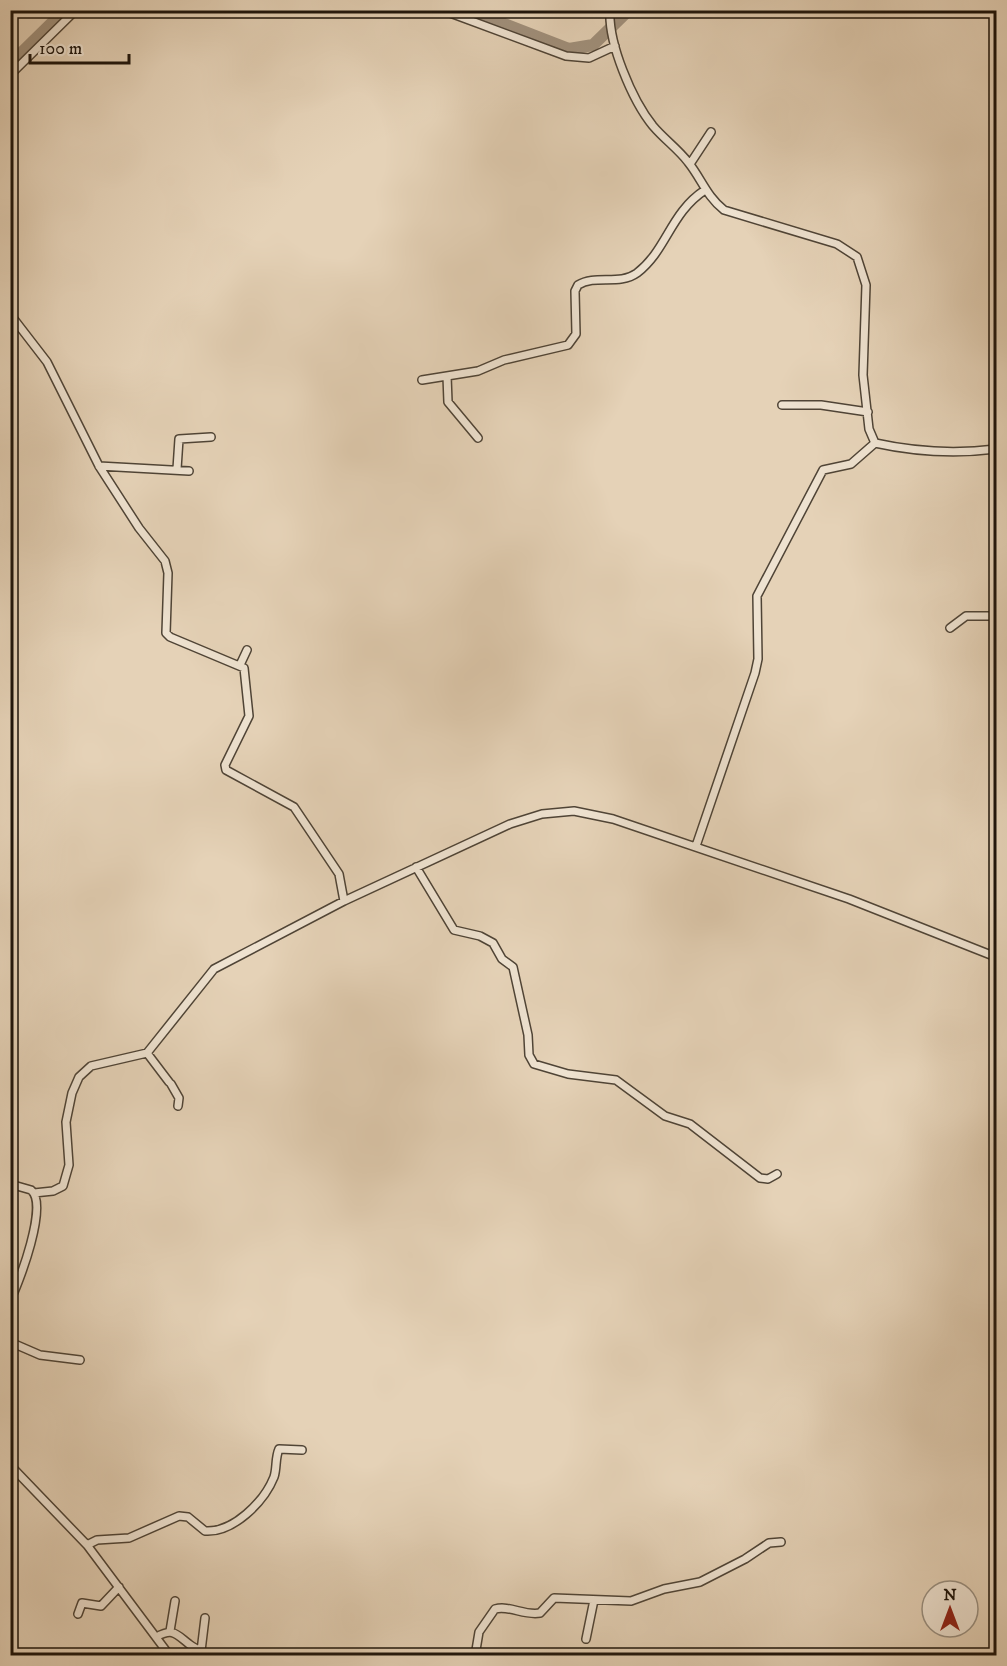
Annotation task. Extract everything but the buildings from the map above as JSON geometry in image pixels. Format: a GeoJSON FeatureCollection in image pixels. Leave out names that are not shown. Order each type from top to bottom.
{"type":"FeatureCollection","features":[{"type":"Feature","properties":{"kind":"street"},"geometry":{"type":"LineString","coordinates":[[10,75],[76,10]]}},
{"type":"Feature","properties":{"kind":"street"},"geometry":{"type":"LineString","coordinates":[[442,10],[566,56],[589,58],[614,44]]}},
{"type":"Feature","properties":{"kind":"street"},"geometry":{"type":"LineString","coordinates":[[609,10],[609,23],[614,44],[640,105],[653,125],[690,164],[705,190],[724,210],[837,244],[857,257],[866,285],[863,375],[869,429],[875,443]]}},
{"type":"Feature","properties":{"kind":"street"},"geometry":{"type":"LineString","coordinates":[[690,164],[711,132]]}},
{"type":"Feature","properties":{"kind":"street"},"geometry":{"type":"LineString","coordinates":[[422,380],[478,371],[504,360],[568,345],[576,334],[575,291],[578,285],[625,279],[634,275],[654,253],[684,207],[705,190]]}},
{"type":"Feature","properties":{"kind":"street"},"geometry":{"type":"LineString","coordinates":[[10,314],[47,363],[99,466],[167,567],[166,633],[170,637],[240,665],[246,673],[249,716],[225,765],[226,770],[294,807],[339,874],[344,901]]}},
{"type":"Feature","properties":{"kind":"street"},"geometry":{"type":"LineString","coordinates":[[447,376],[448,402],[478,438]]}},
{"type":"Feature","properties":{"kind":"street"},"geometry":{"type":"LineString","coordinates":[[782,405],[821,405],[868,412]]}},
{"type":"Feature","properties":{"kind":"street"},"geometry":{"type":"LineString","coordinates":[[177,469],[179,440],[211,437]]}},
{"type":"Feature","properties":{"kind":"street"},"geometry":{"type":"LineString","coordinates":[[875,443],[923,451],[970,452],[996,449]]}},
{"type":"Feature","properties":{"kind":"street"},"geometry":{"type":"LineString","coordinates":[[696,846],[755,673],[758,659],[757,596],[823,470],[851,464],[875,443]]}},
{"type":"Feature","properties":{"kind":"street"},"geometry":{"type":"LineString","coordinates":[[99,466],[189,471]]}},
{"type":"Feature","properties":{"kind":"street"},"geometry":{"type":"LineString","coordinates":[[950,628],[966,616],[996,616]]}},
{"type":"Feature","properties":{"kind":"street"},"geometry":{"type":"LineString","coordinates":[[240,665],[247,650]]}},
{"type":"Feature","properties":{"kind":"street"},"geometry":{"type":"LineString","coordinates":[[10,1184],[34,1193],[59,1189],[66,1179],[69,1166],[66,1122],[72,1093],[79,1077],[91,1066],[147,1053],[214,969],[344,901],[510,825],[542,814],[574,811],[613,819],[849,899],[996,957]]}},
{"type":"Feature","properties":{"kind":"street"},"geometry":{"type":"LineString","coordinates":[[416,867],[454,930],[480,936],[493,943],[502,960],[513,967],[528,1035],[529,1055],[534,1064],[568,1074],[616,1080],[665,1116],[690,1124],[760,1178],[768,1179],[777,1174]]}},
{"type":"Feature","properties":{"kind":"street"},"geometry":{"type":"LineString","coordinates":[[147,1053],[179,1098],[178,1106]]}},
{"type":"Feature","properties":{"kind":"street"},"geometry":{"type":"LineString","coordinates":[[10,1301],[20,1282],[35,1222],[34,1193]]}},
{"type":"Feature","properties":{"kind":"street"},"geometry":{"type":"LineString","coordinates":[[10,1342],[40,1355],[80,1359]]}},
{"type":"Feature","properties":{"kind":"street"},"geometry":{"type":"LineString","coordinates":[[87,1545],[97,1540],[129,1538],[179,1516],[188,1517],[205,1531],[229,1526],[255,1505],[266,1490],[274,1476],[279,1449],[302,1450]]}},
{"type":"Feature","properties":{"kind":"street"},"geometry":{"type":"LineString","coordinates":[[13,1467],[87,1545],[170,1656]]}},
{"type":"Feature","properties":{"kind":"street"},"geometry":{"type":"LineString","coordinates":[[10,1478],[13,1467]]}},
{"type":"Feature","properties":{"kind":"street"},"geometry":{"type":"LineString","coordinates":[[475,1656],[479,1632],[495,1609],[507,1608],[532,1615],[540,1613],[554,1598],[594,1603],[631,1601],[658,1591],[700,1582],[729,1568],[769,1543],[781,1542]]}},
{"type":"Feature","properties":{"kind":"street"},"geometry":{"type":"LineString","coordinates":[[78,1614],[82,1603],[101,1606],[119,1587]]}},
{"type":"Feature","properties":{"kind":"street"},"geometry":{"type":"LineString","coordinates":[[170,1631],[175,1601]]}},
{"type":"Feature","properties":{"kind":"street"},"geometry":{"type":"LineString","coordinates":[[586,1639],[594,1603]]}},
{"type":"Feature","properties":{"kind":"street"},"geometry":{"type":"LineString","coordinates":[[201,1651],[205,1618]]}},
{"type":"Feature","properties":{"kind":"street"},"geometry":{"type":"LineString","coordinates":[[156,1637],[170,1631],[177,1633],[191,1645],[211,1656]]}},
{"type":"Feature","properties":{"kind":"waterway"},"geometry":{"type":"LineString","coordinates":[[10,64],[65,10]]}},
{"type":"Feature","properties":{"kind":"waterway"},"geometry":{"type":"LineString","coordinates":[[468,10],[569,49],[593,45],[629,10]]}}]}
